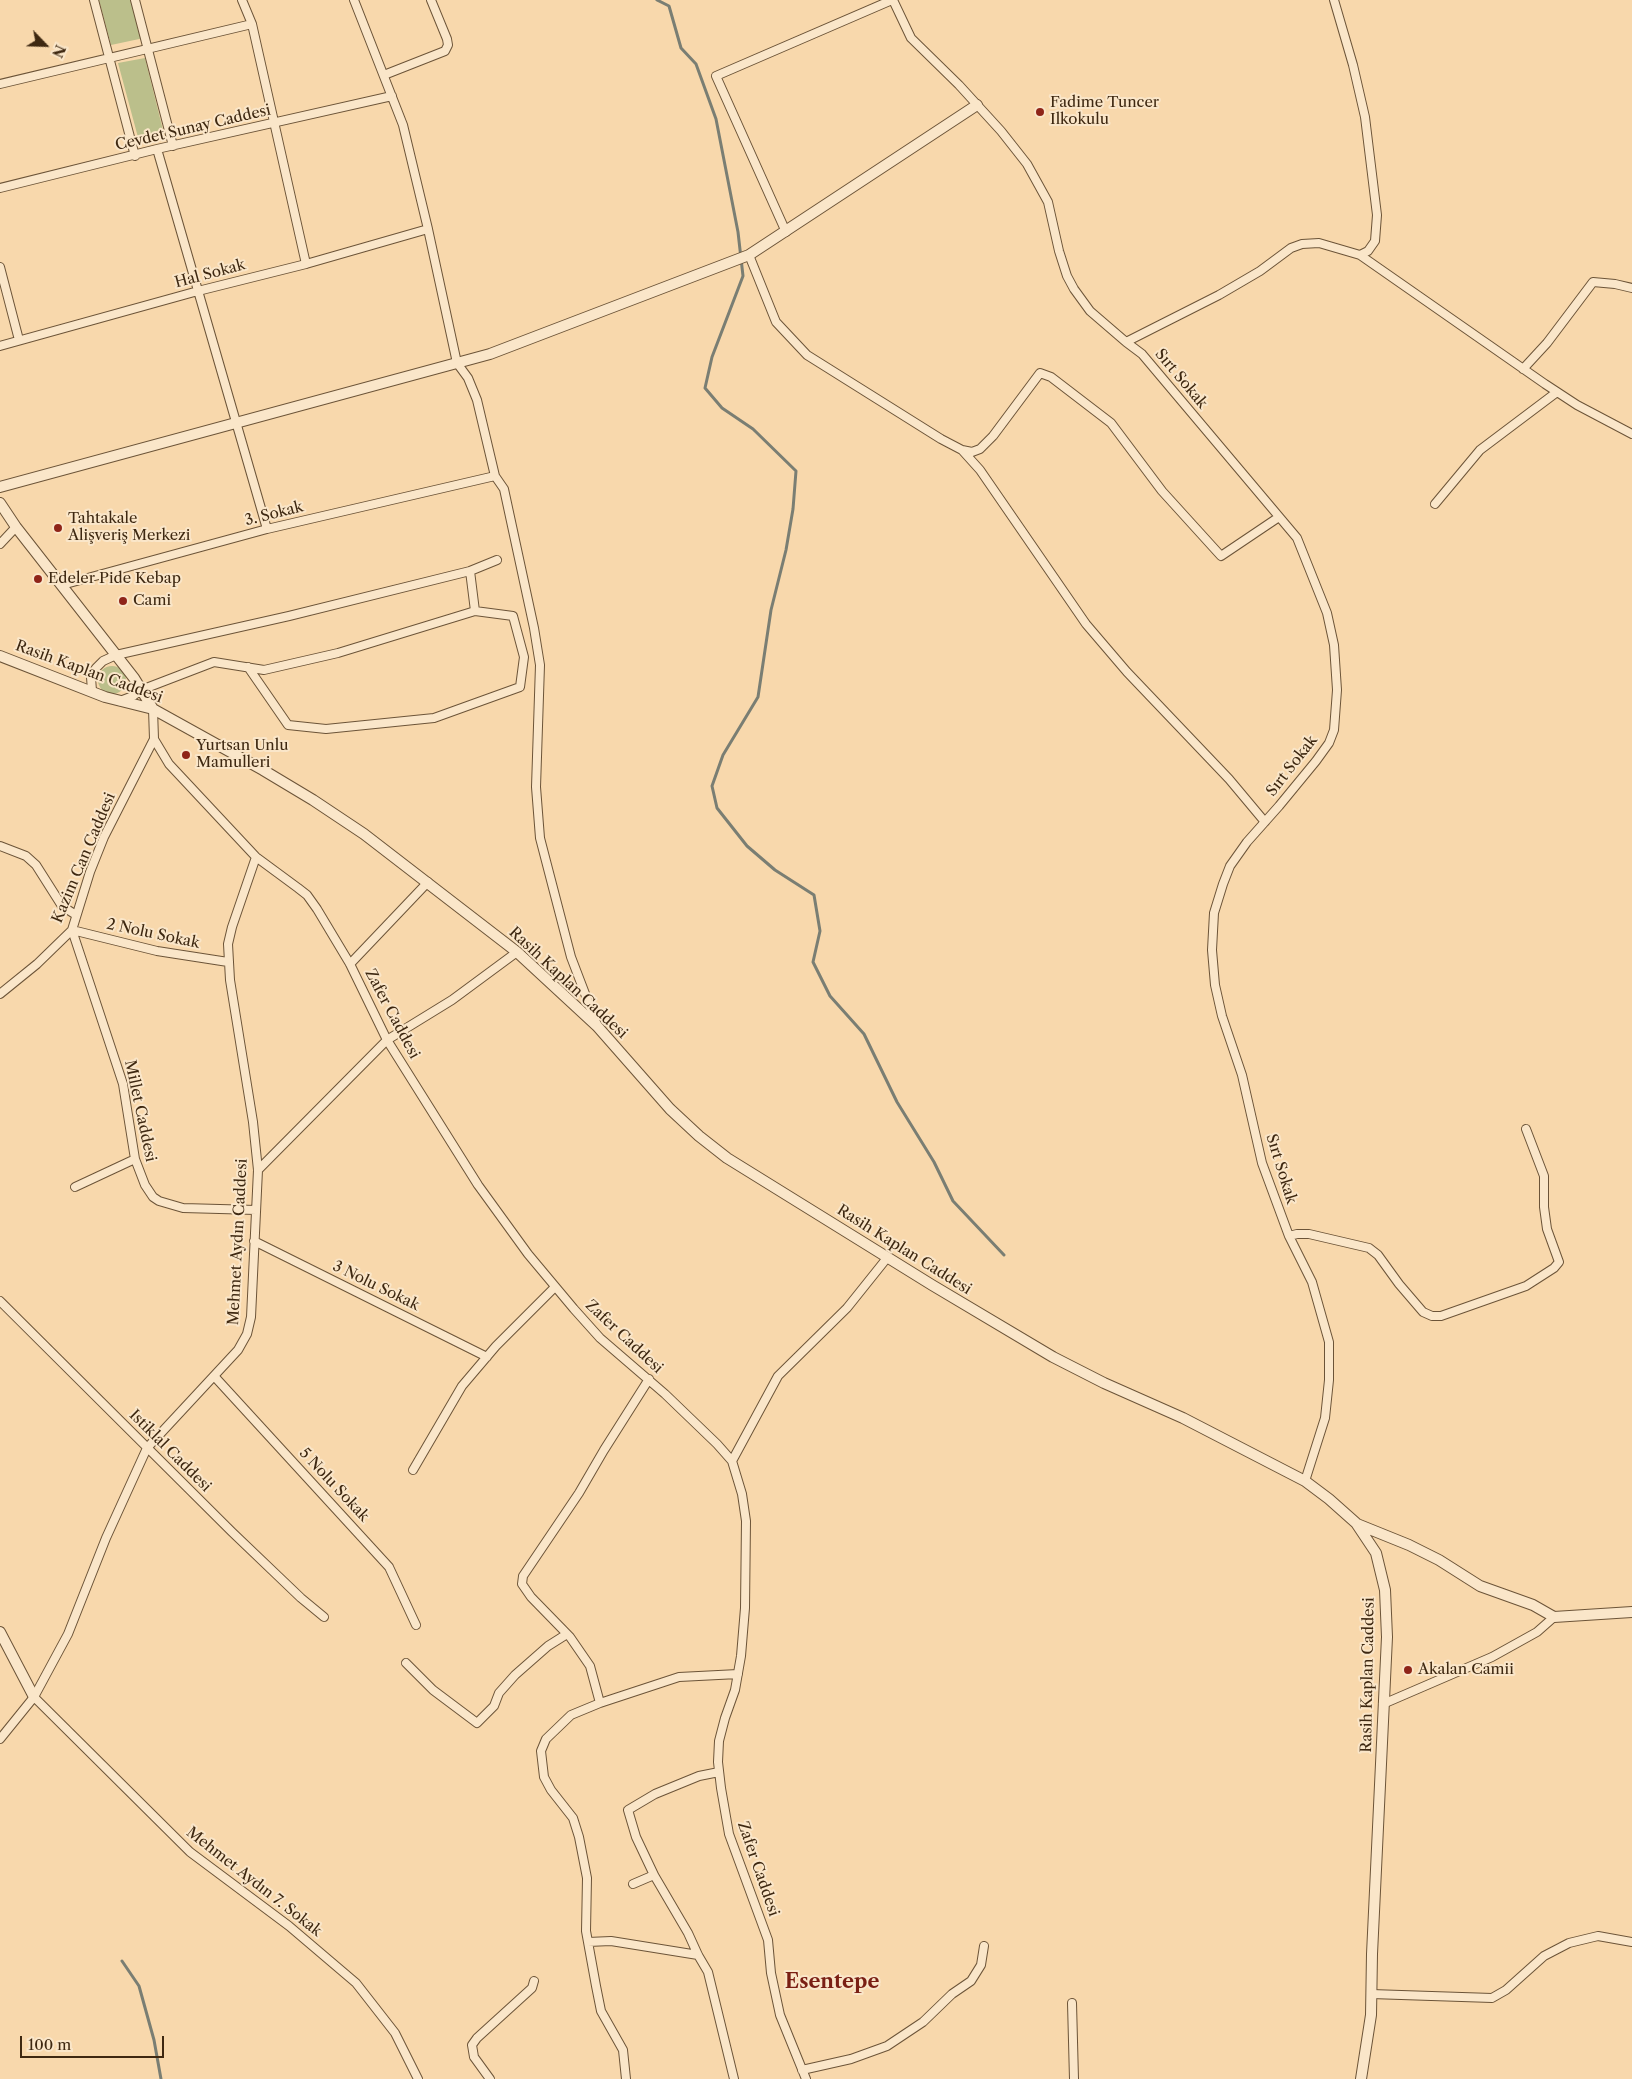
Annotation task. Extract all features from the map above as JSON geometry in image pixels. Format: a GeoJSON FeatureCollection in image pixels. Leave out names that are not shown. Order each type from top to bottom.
{"type":"FeatureCollection","features":[{"type":"Feature","properties":{"kind":"street"},"geometry":{"type":"LineString","coordinates":[[94,0],[135,156]]}},
{"type":"Feature","properties":{"kind":"street"},"geometry":{"type":"LineString","coordinates":[[135,0],[173,146]]}},
{"type":"Feature","properties":{"kind":"street"},"geometry":{"type":"LineString","coordinates":[[242,0],[252,24],[306,264]]}},
{"type":"Feature","properties":{"kind":"street"},"geometry":{"type":"LineString","coordinates":[[354,0],[403,126],[428,228],[456,363],[468,378],[477,400],[496,476],[504,489],[534,628],[540,665],[536,787],[540,838],[571,957],[597,1026]]}},
{"type":"Feature","properties":{"kind":"street"},"geometry":{"type":"LineString","coordinates":[[384,75],[445,52],[448,45],[447,39],[432,0]]}},
{"type":"Feature","properties":{"kind":"street"},"geometry":{"type":"LineString","coordinates":[[786,232],[716,76],[892,0]]}},
{"type":"Feature","properties":{"kind":"street","name":"Sırt Sokak"},"geometry":{"type":"LineString","coordinates":[[892,0],[911,38],[977,105],[1028,164],[1048,202],[1059,251],[1067,276],[1074,289],[1090,310],[1142,354],[1297,538],[1326,612],[1334,645],[1337,690],[1334,730],[1329,743],[1286,799],[1247,842],[1230,866],[1214,913],[1212,950],[1215,985],[1222,1016],[1242,1075],[1262,1163],[1289,1236],[1312,1282],[1329,1342],[1329,1380],[1325,1418],[1305,1480]]}},
{"type":"Feature","properties":{"kind":"street"},"geometry":{"type":"LineString","coordinates":[[1334,0],[1365,117],[1377,215],[1375,241],[1368,251],[1360,255]]}},
{"type":"Feature","properties":{"kind":"street"},"geometry":{"type":"LineString","coordinates":[[0,84],[252,24]]}},
{"type":"Feature","properties":{"kind":"street","name":"Cevdet Sunay Caddesi"},"geometry":{"type":"LineString","coordinates":[[0,188],[157,149],[392,96]]}},
{"type":"Feature","properties":{"kind":"street"},"geometry":{"type":"LineString","coordinates":[[0,488],[490,354],[749,255],[977,105]]}},
{"type":"Feature","properties":{"kind":"street"},"geometry":{"type":"LineString","coordinates":[[157,149],[266,529]]}},
{"type":"Feature","properties":{"kind":"street","name":"Hal Sokak"},"geometry":{"type":"LineString","coordinates":[[0,346],[198,291],[306,264],[428,228]]}},
{"type":"Feature","properties":{"kind":"street"},"geometry":{"type":"LineString","coordinates":[[1126,342],[1218,295],[1260,271],[1291,248],[1302,244],[1319,243],[1360,255],[1557,392],[1577,405],[1632,434]]}},
{"type":"Feature","properties":{"kind":"street"},"geometry":{"type":"LineString","coordinates":[[749,255],[776,322],[807,355],[941,439],[962,450],[972,452],[980,449],[993,436],[1040,373],[1051,377],[1111,423],[1162,491],[1221,556],[1279,517]]}},
{"type":"Feature","properties":{"kind":"street"},"geometry":{"type":"LineString","coordinates":[[0,266],[19,340]]}},
{"type":"Feature","properties":{"kind":"street"},"geometry":{"type":"LineString","coordinates":[[1524,369],[1547,343],[1593,282],[1632,288]]}},
{"type":"Feature","properties":{"kind":"street"},"geometry":{"type":"LineString","coordinates":[[1435,504],[1480,450],[1557,392]]}},
{"type":"Feature","properties":{"kind":"street"},"geometry":{"type":"LineString","coordinates":[[962,450],[980,470],[1086,624],[1127,672],[1229,779],[1264,822]]}},
{"type":"Feature","properties":{"kind":"street","name":"3. Sokak"},"geometry":{"type":"LineString","coordinates":[[62,585],[266,529],[496,476]]}},
{"type":"Feature","properties":{"kind":"street"},"geometry":{"type":"LineString","coordinates":[[0,502],[16,528],[62,585],[141,690],[153,709],[154,740]]}},
{"type":"Feature","properties":{"kind":"street"},"geometry":{"type":"LineString","coordinates":[[0,544],[16,528]]}},
{"type":"Feature","properties":{"kind":"street"},"geometry":{"type":"LineString","coordinates":[[92,691],[91,677],[96,668],[103,661],[116,655],[289,616],[470,571],[497,560]]}},
{"type":"Feature","properties":{"kind":"street"},"geometry":{"type":"LineString","coordinates":[[470,571],[475,611]]}},
{"type":"Feature","properties":{"kind":"street"},"geometry":{"type":"LineString","coordinates":[[120,701],[133,696],[141,690],[214,662],[248,667],[264,670],[338,654],[475,611],[513,616],[524,656],[520,687],[434,718],[326,729],[288,725],[248,667]]}},
{"type":"Feature","properties":{"kind":"street","name":"Rasih Kaplan Caddesi"},"geometry":{"type":"LineString","coordinates":[[0,656],[120,701],[153,709],[313,800],[364,834],[517,952],[597,1026],[670,1109],[699,1136],[727,1158],[887,1258],[1053,1357],[1104,1383],[1183,1418],[1305,1480],[1356,1523],[1376,1553],[1385,1590],[1386,1637],[1371,2016],[1361,2079]]}},
{"type":"Feature","properties":{"kind":"street","name":"Zafer Caddesi"},"geometry":{"type":"LineString","coordinates":[[154,740],[169,764],[256,857],[307,895],[350,964],[387,1040],[478,1186],[555,1287],[600,1338],[649,1379],[717,1444],[732,1461],[742,1494],[746,1521],[745,1608],[738,1674],[720,1742],[719,1772],[729,1834],[768,1940],[780,2015],[806,2079]]}},
{"type":"Feature","properties":{"kind":"street","name":"Kazim Can Caddesi"},"geometry":{"type":"LineString","coordinates":[[0,994],[37,964],[72,930],[90,872],[104,837],[154,740]]}},
{"type":"Feature","properties":{"kind":"street"},"geometry":{"type":"LineString","coordinates":[[0,846],[26,856],[31,860],[62,906],[76,915]]}},
{"type":"Feature","properties":{"kind":"street","name":"Mehmet Aydın Caddesi"},"geometry":{"type":"LineString","coordinates":[[0,1739],[34,1698],[68,1634],[106,1538],[147,1448],[238,1350],[247,1334],[251,1317],[258,1170],[228,962],[228,944],[256,857]]}},
{"type":"Feature","properties":{"kind":"street"},"geometry":{"type":"LineString","coordinates":[[350,964],[428,882]]}},
{"type":"Feature","properties":{"kind":"street","name":"2 Nolu Sokak"},"geometry":{"type":"LineString","coordinates":[[72,930],[157,951],[228,962]]}},
{"type":"Feature","properties":{"kind":"street","name":"Millet Caddesi"},"geometry":{"type":"LineString","coordinates":[[72,930],[123,1084],[135,1159],[145,1185],[153,1197],[159,1201],[183,1208],[256,1210]]}},
{"type":"Feature","properties":{"kind":"street"},"geometry":{"type":"LineString","coordinates":[[258,1170],[387,1040],[452,1000],[517,952]]}},
{"type":"Feature","properties":{"kind":"street"},"geometry":{"type":"LineString","coordinates":[[1289,1236],[1309,1234],[1369,1248],[1378,1255],[1423,1312],[1432,1316],[1441,1316],[1526,1286],[1554,1268],[1559,1262],[1549,1240],[1545,1219],[1544,1176],[1526,1129]]}},
{"type":"Feature","properties":{"kind":"street"},"geometry":{"type":"LineString","coordinates":[[75,1187],[135,1159]]}},
{"type":"Feature","properties":{"kind":"street","name":"3 Nolu Sokak"},"geometry":{"type":"LineString","coordinates":[[254,1241],[487,1357]]}},
{"type":"Feature","properties":{"kind":"street"},"geometry":{"type":"LineString","coordinates":[[732,1461],[778,1376],[847,1308],[887,1258]]}},
{"type":"Feature","properties":{"kind":"street"},"geometry":{"type":"LineString","coordinates":[[413,1470],[462,1386],[487,1357],[555,1287]]}},
{"type":"Feature","properties":{"kind":"street","name":"Istiklal Caddesi"},"geometry":{"type":"LineString","coordinates":[[0,1301],[147,1448],[294,1591],[324,1617]]}},
{"type":"Feature","properties":{"kind":"street","name":"5 Nolu Sokak"},"geometry":{"type":"LineString","coordinates":[[214,1376],[389,1567],[416,1625]]}},
{"type":"Feature","properties":{"kind":"street"},"geometry":{"type":"LineString","coordinates":[[600,1703],[590,1666],[566,1634],[531,1597],[522,1584],[523,1576],[579,1493],[649,1379]]}},
{"type":"Feature","properties":{"kind":"street"},"geometry":{"type":"LineString","coordinates":[[1356,1523],[1409,1545],[1438,1560],[1480,1586],[1533,1605],[1554,1617],[1632,1612]]}},
{"type":"Feature","properties":{"kind":"street"},"geometry":{"type":"LineString","coordinates":[[1383,1704],[1492,1657],[1536,1632],[1554,1617]]}},
{"type":"Feature","properties":{"kind":"street"},"geometry":{"type":"LineString","coordinates":[[0,1632],[34,1698]]}},
{"type":"Feature","properties":{"kind":"street"},"geometry":{"type":"LineString","coordinates":[[406,1663],[433,1690],[477,1723],[494,1706],[499,1693],[515,1675],[548,1646],[566,1634]]}},
{"type":"Feature","properties":{"kind":"street"},"geometry":{"type":"LineString","coordinates":[[626,2079],[624,2050],[601,2011],[586,1931],[588,1878],[579,1837],[573,1818],[551,1790],[544,1777],[541,1751],[546,1739],[571,1715],[600,1703],[679,1677],[738,1674]]}},
{"type":"Feature","properties":{"kind":"street","name":"Mehmet Aydın 7. Sokak"},"geometry":{"type":"LineString","coordinates":[[34,1698],[190,1852],[289,1926],[356,1983],[396,2033],[418,2079]]}},
{"type":"Feature","properties":{"kind":"street"},"geometry":{"type":"LineString","coordinates":[[719,1772],[690,1780],[655,1794],[628,1810],[636,1837],[654,1875],[708,1972],[734,2079]]}},
{"type":"Feature","properties":{"kind":"street"},"geometry":{"type":"LineString","coordinates":[[633,1884],[654,1875]]}},
{"type":"Feature","properties":{"kind":"street"},"geometry":{"type":"LineString","coordinates":[[1371,1994],[1492,1998],[1506,1990],[1544,1956],[1568,1943],[1598,1936],[1632,1942]]}},
{"type":"Feature","properties":{"kind":"street"},"geometry":{"type":"LineString","coordinates":[[588,1942],[611,1941],[698,1955]]}},
{"type":"Feature","properties":{"kind":"street"},"geometry":{"type":"LineString","coordinates":[[802,2070],[851,2059],[887,2046],[923,2022],[952,1994],[971,1981],[981,1965],[984,1946]]}},
{"type":"Feature","properties":{"kind":"street"},"geometry":{"type":"LineString","coordinates":[[490,2079],[474,2057],[472,2045],[476,2038],[532,1988],[534,1981]]}},
{"type":"Feature","properties":{"kind":"street"},"geometry":{"type":"LineString","coordinates":[[1072,2003],[1074,2079]]}},
{"type":"Feature","properties":{"kind":"green space"},"geometry":{"type":"Polygon","coordinates":[[[99,0],[132,0],[144,38],[111,45],[99,0]]]}},
{"type":"Feature","properties":{"kind":"green space"},"geometry":{"type":"Polygon","coordinates":[[[145,58],[164,134],[139,141],[118,63],[145,58]]]}},
{"type":"Feature","properties":{"kind":"green space"},"geometry":{"type":"Polygon","coordinates":[[[112,666],[122,670],[126,680],[122,690],[112,694],[102,690],[98,680],[102,670],[112,666]]]}},
{"type":"Feature","properties":{"kind":"waterway"},"geometry":{"type":"LineString","coordinates":[[657,0],[669,6],[681,48],[696,64],[716,119],[738,232],[743,276],[712,357],[705,388],[722,408],[753,429],[796,471],[793,509],[786,550],[771,610],[758,697],[723,755],[712,786],[717,808],[747,846],[775,870],[814,895],[820,931],[813,962],[830,996],[864,1034],[897,1102],[934,1162],[953,1201],[1004,1255]]}},
{"type":"Feature","properties":{"kind":"waterway"},"geometry":{"type":"LineString","coordinates":[[122,1961],[139,1986],[154,2040],[161,2079]]}},
{"type":"Feature","properties":{"kind":"place","name":"Fadime Tuncer Ilkokulu"},"geometry":{"type":"Point","coordinates":[1040,112]}},
{"type":"Feature","properties":{"kind":"place","name":"Tahtakale Alişveriş Merkezi"},"geometry":{"type":"Point","coordinates":[58,528]}},
{"type":"Feature","properties":{"kind":"place","name":"Edeler Pide Kebap"},"geometry":{"type":"Point","coordinates":[38,579]}},
{"type":"Feature","properties":{"kind":"place","name":"Cami"},"geometry":{"type":"Point","coordinates":[123,601]}},
{"type":"Feature","properties":{"kind":"place","name":"Yurtsan Unlu Mamulleri"},"geometry":{"type":"Point","coordinates":[186,755]}},
{"type":"Feature","properties":{"kind":"place","name":"Akalan Camii"},"geometry":{"type":"Point","coordinates":[1408,1670]}},
{"type":"Feature","properties":{"kind":"district","name":"Esentepe"},"geometry":{"type":"Point","coordinates":[832,1982]}}]}
